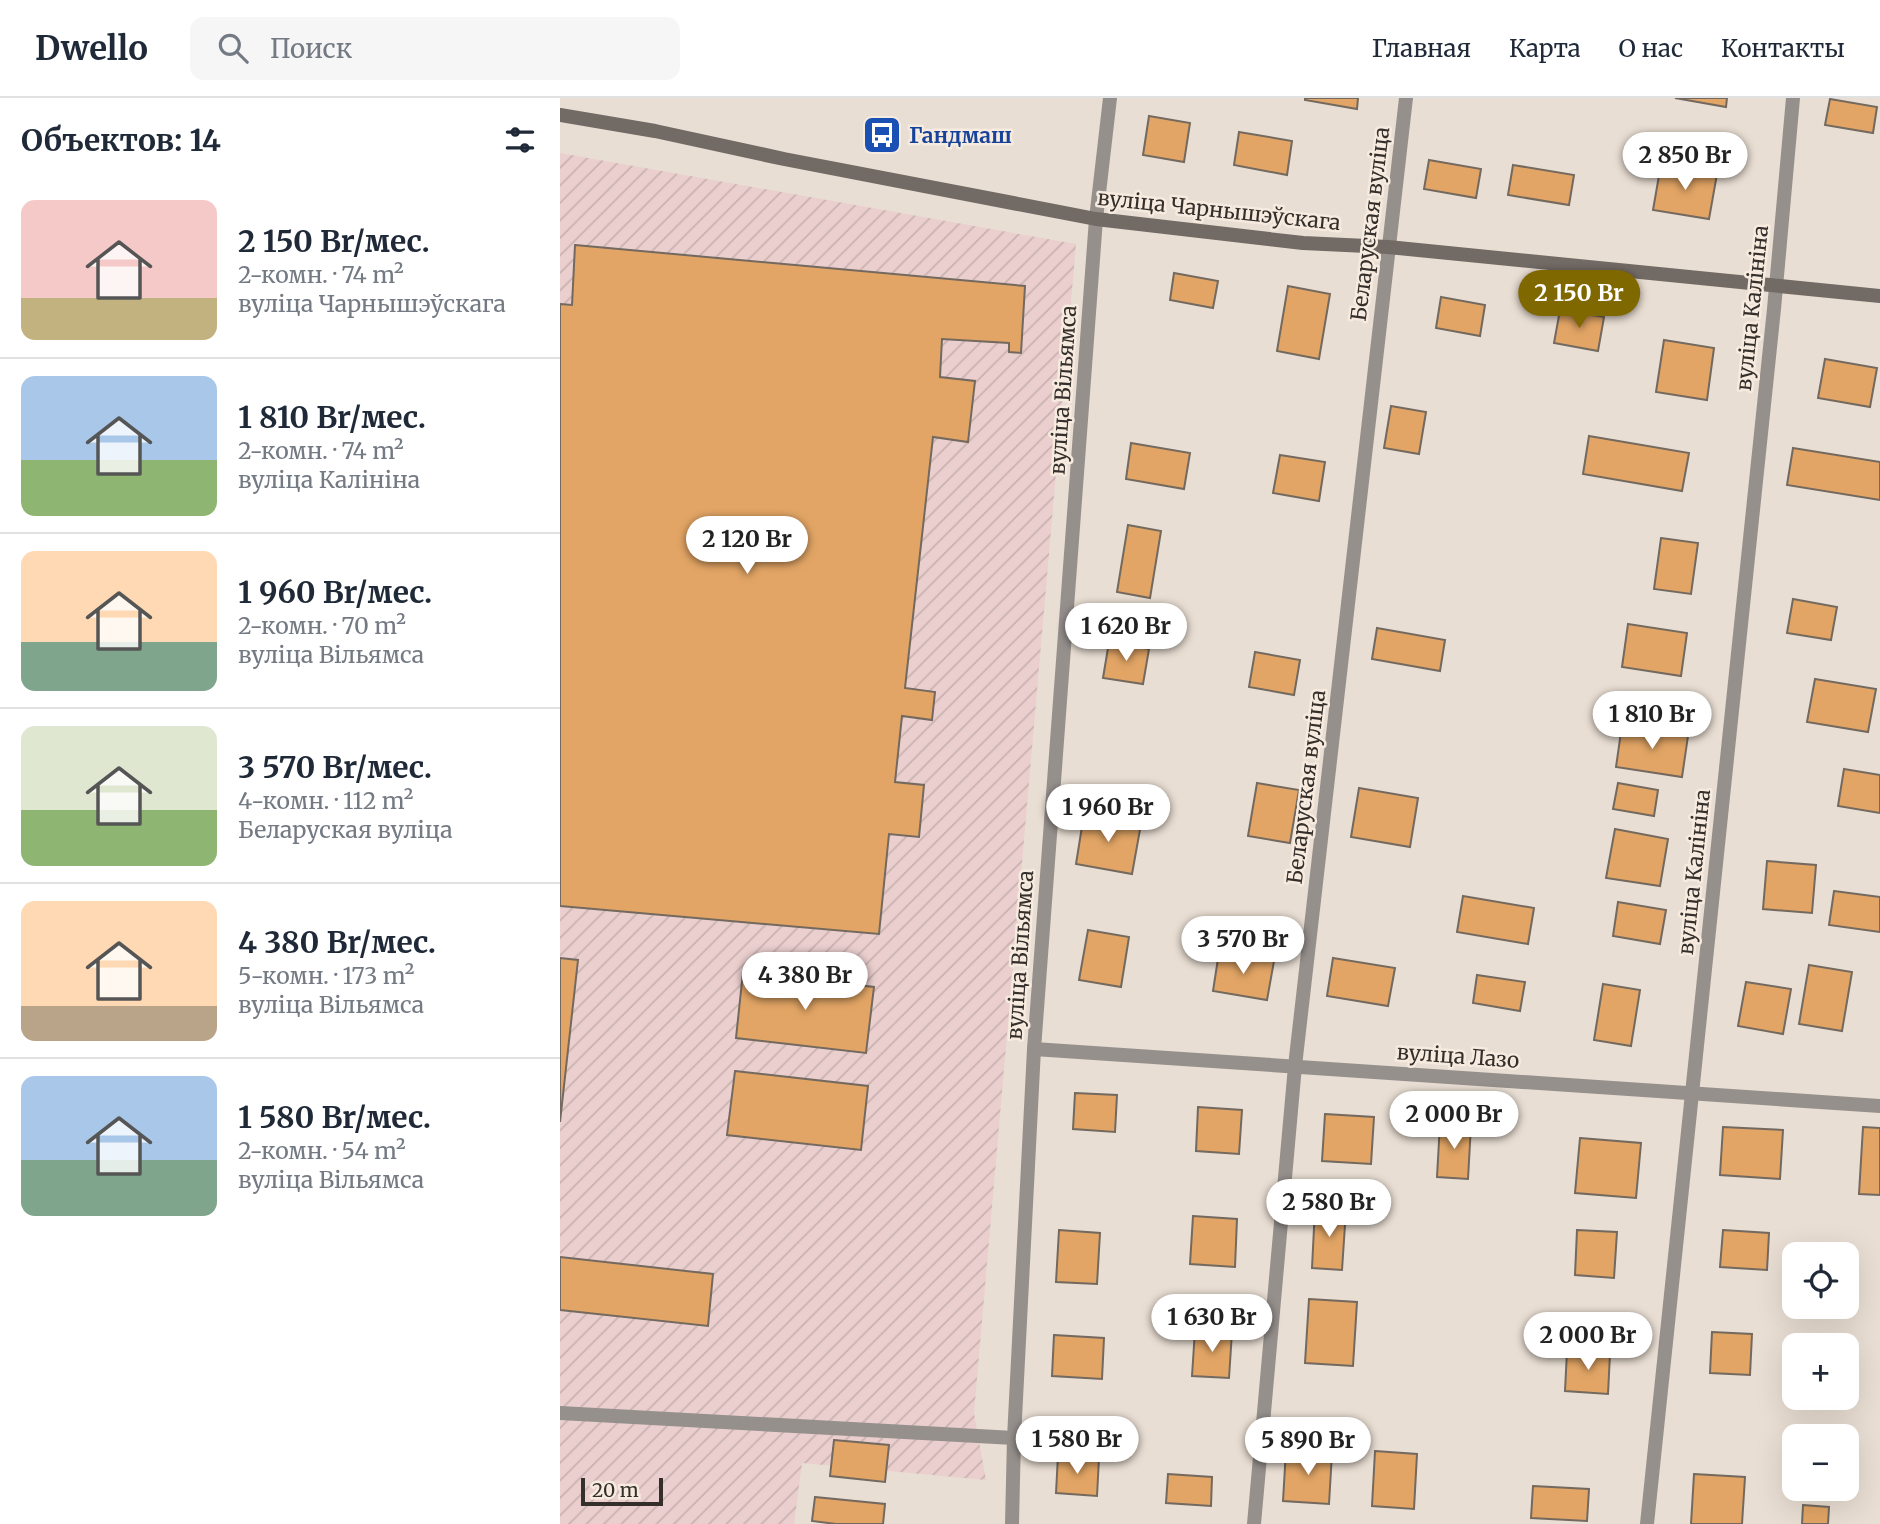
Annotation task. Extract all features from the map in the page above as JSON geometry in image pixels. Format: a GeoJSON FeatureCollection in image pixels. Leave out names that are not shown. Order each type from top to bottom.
{"type":"FeatureCollection","features":[{"type":"Feature","properties":{"kind":"main road","name":"вуліца Чарнышэўскага"},"geometry":{"type":"LineString","coordinates":[[560,115],[655,131],[794,161],[1096,219],[1303,243],[1388,247],[1880,296]]}},
{"type":"Feature","properties":{"kind":"street","name":"вуліца Вільямса"},"geometry":{"type":"LineString","coordinates":[[1012,1524],[1034,1049],[1096,219],[1110,98]]}},
{"type":"Feature","properties":{"kind":"street","name":"Беларуская вуліца"},"geometry":{"type":"LineString","coordinates":[[1254,1524],[1295,1066],[1406,98]]}},
{"type":"Feature","properties":{"kind":"street","name":"вуліца Калініна"},"geometry":{"type":"LineString","coordinates":[[1647,1524],[1776,285],[1793,98]]}},
{"type":"Feature","properties":{"kind":"street","name":"вуліца Лазо"},"geometry":{"type":"LineString","coordinates":[[1034,1049],[1880,1106]]}},
{"type":"Feature","properties":{"kind":"street"},"geometry":{"type":"LineString","coordinates":[[560,1413],[1014,1437]]}},
{"type":"Feature","properties":{"kind":"shaded area"},"geometry":{"type":"Polygon","coordinates":[[[560,153],[1076,244],[974,1413],[986,1480],[802,1463],[794,1524],[560,1524],[560,153]]]}},
{"type":"Feature","properties":{"kind":"building"},"geometry":{"type":"Polygon","coordinates":[[[1358,98],[1357,109],[1305,100],[1358,98]]]}},
{"type":"Feature","properties":{"kind":"building"},"geometry":{"type":"Polygon","coordinates":[[[1675,98],[1727,98],[1726,107],[1675,98]]]}},
{"type":"Feature","properties":{"kind":"building"},"geometry":{"type":"Polygon","coordinates":[[[1830,99],[1877,107],[1873,133],[1825,125],[1830,99]]]}},
{"type":"Feature","properties":{"kind":"building"},"geometry":{"type":"Polygon","coordinates":[[[1149,116],[1190,123],[1184,162],[1143,155],[1149,116]]]}},
{"type":"Feature","properties":{"kind":"building"},"geometry":{"type":"Polygon","coordinates":[[[1239,132],[1292,141],[1287,175],[1234,165],[1239,132]]]}},
{"type":"Feature","properties":{"kind":"building"},"geometry":{"type":"Polygon","coordinates":[[[1429,160],[1481,169],[1476,198],[1424,189],[1429,160]]]}},
{"type":"Feature","properties":{"kind":"building"},"geometry":{"type":"Polygon","coordinates":[[[1661,164],[1717,174],[1709,219],[1653,210],[1661,164]]]}},
{"type":"Feature","properties":{"kind":"building"},"geometry":{"type":"Polygon","coordinates":[[[1513,165],[1574,175],[1569,205],[1508,195],[1513,165]]]}},
{"type":"Feature","properties":{"kind":"building"},"geometry":{"type":"Polygon","coordinates":[[[575,245],[1025,286],[1021,353],[1009,352],[1009,343],[942,339],[940,377],[975,381],[968,442],[933,437],[905,688],[935,692],[932,720],[902,716],[895,782],[924,785],[919,837],[889,834],[879,934],[560,906],[560,304],[572,305],[575,245]]]}},
{"type":"Feature","properties":{"kind":"building"},"geometry":{"type":"Polygon","coordinates":[[[1174,273],[1218,281],[1213,308],[1170,300],[1174,273]]]}},
{"type":"Feature","properties":{"kind":"building"},"geometry":{"type":"Polygon","coordinates":[[[1288,286],[1330,294],[1319,359],[1277,351],[1288,286]]]}},
{"type":"Feature","properties":{"kind":"building"},"geometry":{"type":"Polygon","coordinates":[[[1441,297],[1485,305],[1480,336],[1436,328],[1441,297]]]}},
{"type":"Feature","properties":{"kind":"building"},"geometry":{"type":"Polygon","coordinates":[[[1560,310],[1604,317],[1598,351],[1554,343],[1560,310]]]}},
{"type":"Feature","properties":{"kind":"building"},"geometry":{"type":"Polygon","coordinates":[[[1664,340],[1714,348],[1707,400],[1656,392],[1664,340]]]}},
{"type":"Feature","properties":{"kind":"building"},"geometry":{"type":"Polygon","coordinates":[[[1825,359],[1877,368],[1870,407],[1818,398],[1825,359]]]}},
{"type":"Feature","properties":{"kind":"building"},"geometry":{"type":"Polygon","coordinates":[[[1391,406],[1426,412],[1419,454],[1384,448],[1391,406]]]}},
{"type":"Feature","properties":{"kind":"building"},"geometry":{"type":"Polygon","coordinates":[[[1589,436],[1689,453],[1682,491],[1583,474],[1589,436]]]}},
{"type":"Feature","properties":{"kind":"building"},"geometry":{"type":"Polygon","coordinates":[[[1131,443],[1190,453],[1184,489],[1126,479],[1131,443]]]}},
{"type":"Feature","properties":{"kind":"building"},"geometry":{"type":"Polygon","coordinates":[[[1793,448],[1880,462],[1880,500],[1787,485],[1793,448]]]}},
{"type":"Feature","properties":{"kind":"building"},"geometry":{"type":"Polygon","coordinates":[[[1280,455],[1325,462],[1319,501],[1273,493],[1280,455]]]}},
{"type":"Feature","properties":{"kind":"building"},"geometry":{"type":"Polygon","coordinates":[[[1128,525],[1161,531],[1150,598],[1117,592],[1128,525]]]}},
{"type":"Feature","properties":{"kind":"building"},"geometry":{"type":"Polygon","coordinates":[[[1661,538],[1698,543],[1691,594],[1654,589],[1661,538]]]}},
{"type":"Feature","properties":{"kind":"building"},"geometry":{"type":"Polygon","coordinates":[[[1793,599],[1837,607],[1831,640],[1787,633],[1793,599]]]}},
{"type":"Feature","properties":{"kind":"building"},"geometry":{"type":"Polygon","coordinates":[[[1628,624],[1687,633],[1681,676],[1622,667],[1628,624]]]}},
{"type":"Feature","properties":{"kind":"building"},"geometry":{"type":"Polygon","coordinates":[[[1377,628],[1445,640],[1440,671],[1372,659],[1377,628]]]}},
{"type":"Feature","properties":{"kind":"building"},"geometry":{"type":"Polygon","coordinates":[[[1109,642],[1149,649],[1143,684],[1103,678],[1109,642]]]}},
{"type":"Feature","properties":{"kind":"building"},"geometry":{"type":"Polygon","coordinates":[[[1255,652],[1300,660],[1294,695],[1249,687],[1255,652]]]}},
{"type":"Feature","properties":{"kind":"building"},"geometry":{"type":"Polygon","coordinates":[[[1815,679],[1876,689],[1868,732],[1807,722],[1815,679]]]}},
{"type":"Feature","properties":{"kind":"building"},"geometry":{"type":"Polygon","coordinates":[[[1622,725],[1688,736],[1682,777],[1616,767],[1622,725]]]}},
{"type":"Feature","properties":{"kind":"building"},"geometry":{"type":"Polygon","coordinates":[[[1844,769],[1880,775],[1880,813],[1838,806],[1844,769]]]}},
{"type":"Feature","properties":{"kind":"building"},"geometry":{"type":"Polygon","coordinates":[[[1257,783],[1299,790],[1290,843],[1248,836],[1257,783]]]}},
{"type":"Feature","properties":{"kind":"building"},"geometry":{"type":"Polygon","coordinates":[[[1618,783],[1658,790],[1654,816],[1613,809],[1618,783]]]}},
{"type":"Feature","properties":{"kind":"building"},"geometry":{"type":"Polygon","coordinates":[[[1359,788],[1418,798],[1410,847],[1351,837],[1359,788]]]}},
{"type":"Feature","properties":{"kind":"building"},"geometry":{"type":"Polygon","coordinates":[[[1084,814],[1141,824],[1132,874],[1076,864],[1084,814]]]}},
{"type":"Feature","properties":{"kind":"building"},"geometry":{"type":"Polygon","coordinates":[[[1615,829],[1668,839],[1660,886],[1606,878],[1615,829]]]}},
{"type":"Feature","properties":{"kind":"building"},"geometry":{"type":"Polygon","coordinates":[[[1767,861],[1816,865],[1812,913],[1763,909],[1767,861]]]}},
{"type":"Feature","properties":{"kind":"building"},"geometry":{"type":"Polygon","coordinates":[[[1834,891],[1880,897],[1880,932],[1829,925],[1834,891]]]}},
{"type":"Feature","properties":{"kind":"building"},"geometry":{"type":"Polygon","coordinates":[[[1463,896],[1534,908],[1528,944],[1457,932],[1463,896]]]}},
{"type":"Feature","properties":{"kind":"building"},"geometry":{"type":"Polygon","coordinates":[[[1618,902],[1666,910],[1660,944],[1613,936],[1618,902]]]}},
{"type":"Feature","properties":{"kind":"building"},"geometry":{"type":"Polygon","coordinates":[[[1088,930],[1129,937],[1121,987],[1079,980],[1088,930]]]}},
{"type":"Feature","properties":{"kind":"building"},"geometry":{"type":"Polygon","coordinates":[[[1219,952],[1274,961],[1267,1000],[1213,991],[1219,952]]]}},
{"type":"Feature","properties":{"kind":"building"},"geometry":{"type":"Polygon","coordinates":[[[560,958],[578,960],[560,1122],[560,958]]]}},
{"type":"Feature","properties":{"kind":"building"},"geometry":{"type":"Polygon","coordinates":[[[1333,958],[1395,968],[1388,1006],[1327,996],[1333,958]]]}},
{"type":"Feature","properties":{"kind":"building"},"geometry":{"type":"Polygon","coordinates":[[[1809,965],[1852,972],[1842,1031],[1799,1024],[1809,965]]]}},
{"type":"Feature","properties":{"kind":"building"},"geometry":{"type":"Polygon","coordinates":[[[743,972],[874,987],[866,1053],[736,1038],[743,972]]]}},
{"type":"Feature","properties":{"kind":"building"},"geometry":{"type":"Polygon","coordinates":[[[1477,975],[1525,982],[1520,1011],[1473,1003],[1477,975]]]}},
{"type":"Feature","properties":{"kind":"building"},"geometry":{"type":"Polygon","coordinates":[[[1746,982],[1791,989],[1783,1034],[1738,1026],[1746,982]]]}},
{"type":"Feature","properties":{"kind":"building"},"geometry":{"type":"Polygon","coordinates":[[[1603,984],[1640,990],[1631,1046],[1594,1040],[1603,984]]]}},
{"type":"Feature","properties":{"kind":"building"},"geometry":{"type":"Polygon","coordinates":[[[735,1071],[868,1086],[861,1150],[727,1135],[735,1071]]]}},
{"type":"Feature","properties":{"kind":"building"},"geometry":{"type":"Polygon","coordinates":[[[1075,1093],[1117,1095],[1115,1132],[1073,1129],[1075,1093]]]}},
{"type":"Feature","properties":{"kind":"building"},"geometry":{"type":"Polygon","coordinates":[[[1198,1107],[1242,1110],[1239,1154],[1196,1151],[1198,1107]]]}},
{"type":"Feature","properties":{"kind":"building"},"geometry":{"type":"Polygon","coordinates":[[[1325,1114],[1374,1117],[1371,1164],[1322,1161],[1325,1114]]]}},
{"type":"Feature","properties":{"kind":"building"},"geometry":{"type":"Polygon","coordinates":[[[1440,1123],[1471,1125],[1468,1179],[1437,1177],[1440,1123]]]}},
{"type":"Feature","properties":{"kind":"building"},"geometry":{"type":"Polygon","coordinates":[[[1723,1127],[1783,1130],[1780,1179],[1720,1175],[1723,1127]]]}},
{"type":"Feature","properties":{"kind":"building"},"geometry":{"type":"Polygon","coordinates":[[[1863,1127],[1880,1128],[1880,1195],[1859,1194],[1863,1127]]]}},
{"type":"Feature","properties":{"kind":"building"},"geometry":{"type":"Polygon","coordinates":[[[1580,1138],[1641,1143],[1636,1198],[1575,1193],[1580,1138]]]}},
{"type":"Feature","properties":{"kind":"building"},"geometry":{"type":"Polygon","coordinates":[[[1315,1208],[1346,1210],[1342,1270],[1312,1268],[1315,1208]]]}},
{"type":"Feature","properties":{"kind":"building"},"geometry":{"type":"Polygon","coordinates":[[[1193,1216],[1237,1219],[1235,1267],[1190,1264],[1193,1216]]]}},
{"type":"Feature","properties":{"kind":"building"},"geometry":{"type":"Polygon","coordinates":[[[1059,1230],[1100,1233],[1097,1284],[1056,1282],[1059,1230]]]}},
{"type":"Feature","properties":{"kind":"building"},"geometry":{"type":"Polygon","coordinates":[[[1577,1230],[1617,1232],[1614,1278],[1575,1275],[1577,1230]]]}},
{"type":"Feature","properties":{"kind":"building"},"geometry":{"type":"Polygon","coordinates":[[[1723,1230],[1769,1233],[1767,1270],[1720,1267],[1723,1230]]]}},
{"type":"Feature","properties":{"kind":"building"},"geometry":{"type":"Polygon","coordinates":[[[560,1257],[713,1274],[708,1326],[560,1310],[560,1257]]]}},
{"type":"Feature","properties":{"kind":"building"},"geometry":{"type":"Polygon","coordinates":[[[1309,1299],[1357,1302],[1353,1366],[1305,1363],[1309,1299]]]}},
{"type":"Feature","properties":{"kind":"building"},"geometry":{"type":"Polygon","coordinates":[[[1195,1330],[1232,1332],[1229,1378],[1192,1376],[1195,1330]]]}},
{"type":"Feature","properties":{"kind":"building"},"geometry":{"type":"Polygon","coordinates":[[[1712,1332],[1752,1334],[1750,1375],[1710,1373],[1712,1332]]]}},
{"type":"Feature","properties":{"kind":"building"},"geometry":{"type":"Polygon","coordinates":[[[1054,1335],[1104,1338],[1102,1379],[1052,1376],[1054,1335]]]}},
{"type":"Feature","properties":{"kind":"building"},"geometry":{"type":"Polygon","coordinates":[[[1567,1351],[1610,1354],[1608,1394],[1565,1391],[1567,1351]]]}},
{"type":"Feature","properties":{"kind":"building"},"geometry":{"type":"Polygon","coordinates":[[[834,1440],[889,1445],[885,1482],[830,1476],[834,1440]]]}},
{"type":"Feature","properties":{"kind":"building"},"geometry":{"type":"Polygon","coordinates":[[[1286,1450],[1332,1453],[1329,1504],[1283,1501],[1286,1450]]]}},
{"type":"Feature","properties":{"kind":"building"},"geometry":{"type":"Polygon","coordinates":[[[1375,1451],[1417,1454],[1414,1509],[1372,1506],[1375,1451]]]}},
{"type":"Feature","properties":{"kind":"building"},"geometry":{"type":"Polygon","coordinates":[[[1058,1455],[1099,1458],[1097,1496],[1056,1493],[1058,1455]]]}},
{"type":"Feature","properties":{"kind":"building"},"geometry":{"type":"Polygon","coordinates":[[[1168,1474],[1212,1477],[1211,1506],[1166,1503],[1168,1474]]]}},
{"type":"Feature","properties":{"kind":"building"},"geometry":{"type":"Polygon","coordinates":[[[1694,1474],[1745,1477],[1742,1524],[1691,1524],[1694,1474]]]}},
{"type":"Feature","properties":{"kind":"building"},"geometry":{"type":"Polygon","coordinates":[[[1533,1486],[1589,1489],[1587,1521],[1531,1518],[1533,1486]]]}},
{"type":"Feature","properties":{"kind":"building"},"geometry":{"type":"Polygon","coordinates":[[[815,1497],[885,1504],[883,1524],[812,1521],[815,1497]]]}},
{"type":"Feature","properties":{"kind":"building"},"geometry":{"type":"Polygon","coordinates":[[[1803,1505],[1829,1507],[1828,1524],[1802,1524],[1803,1505]]]}},
{"type":"Feature","properties":{"kind":"place","name":"Гандмаш"},"geometry":{"type":"Point","coordinates":[882,135]}}]}
